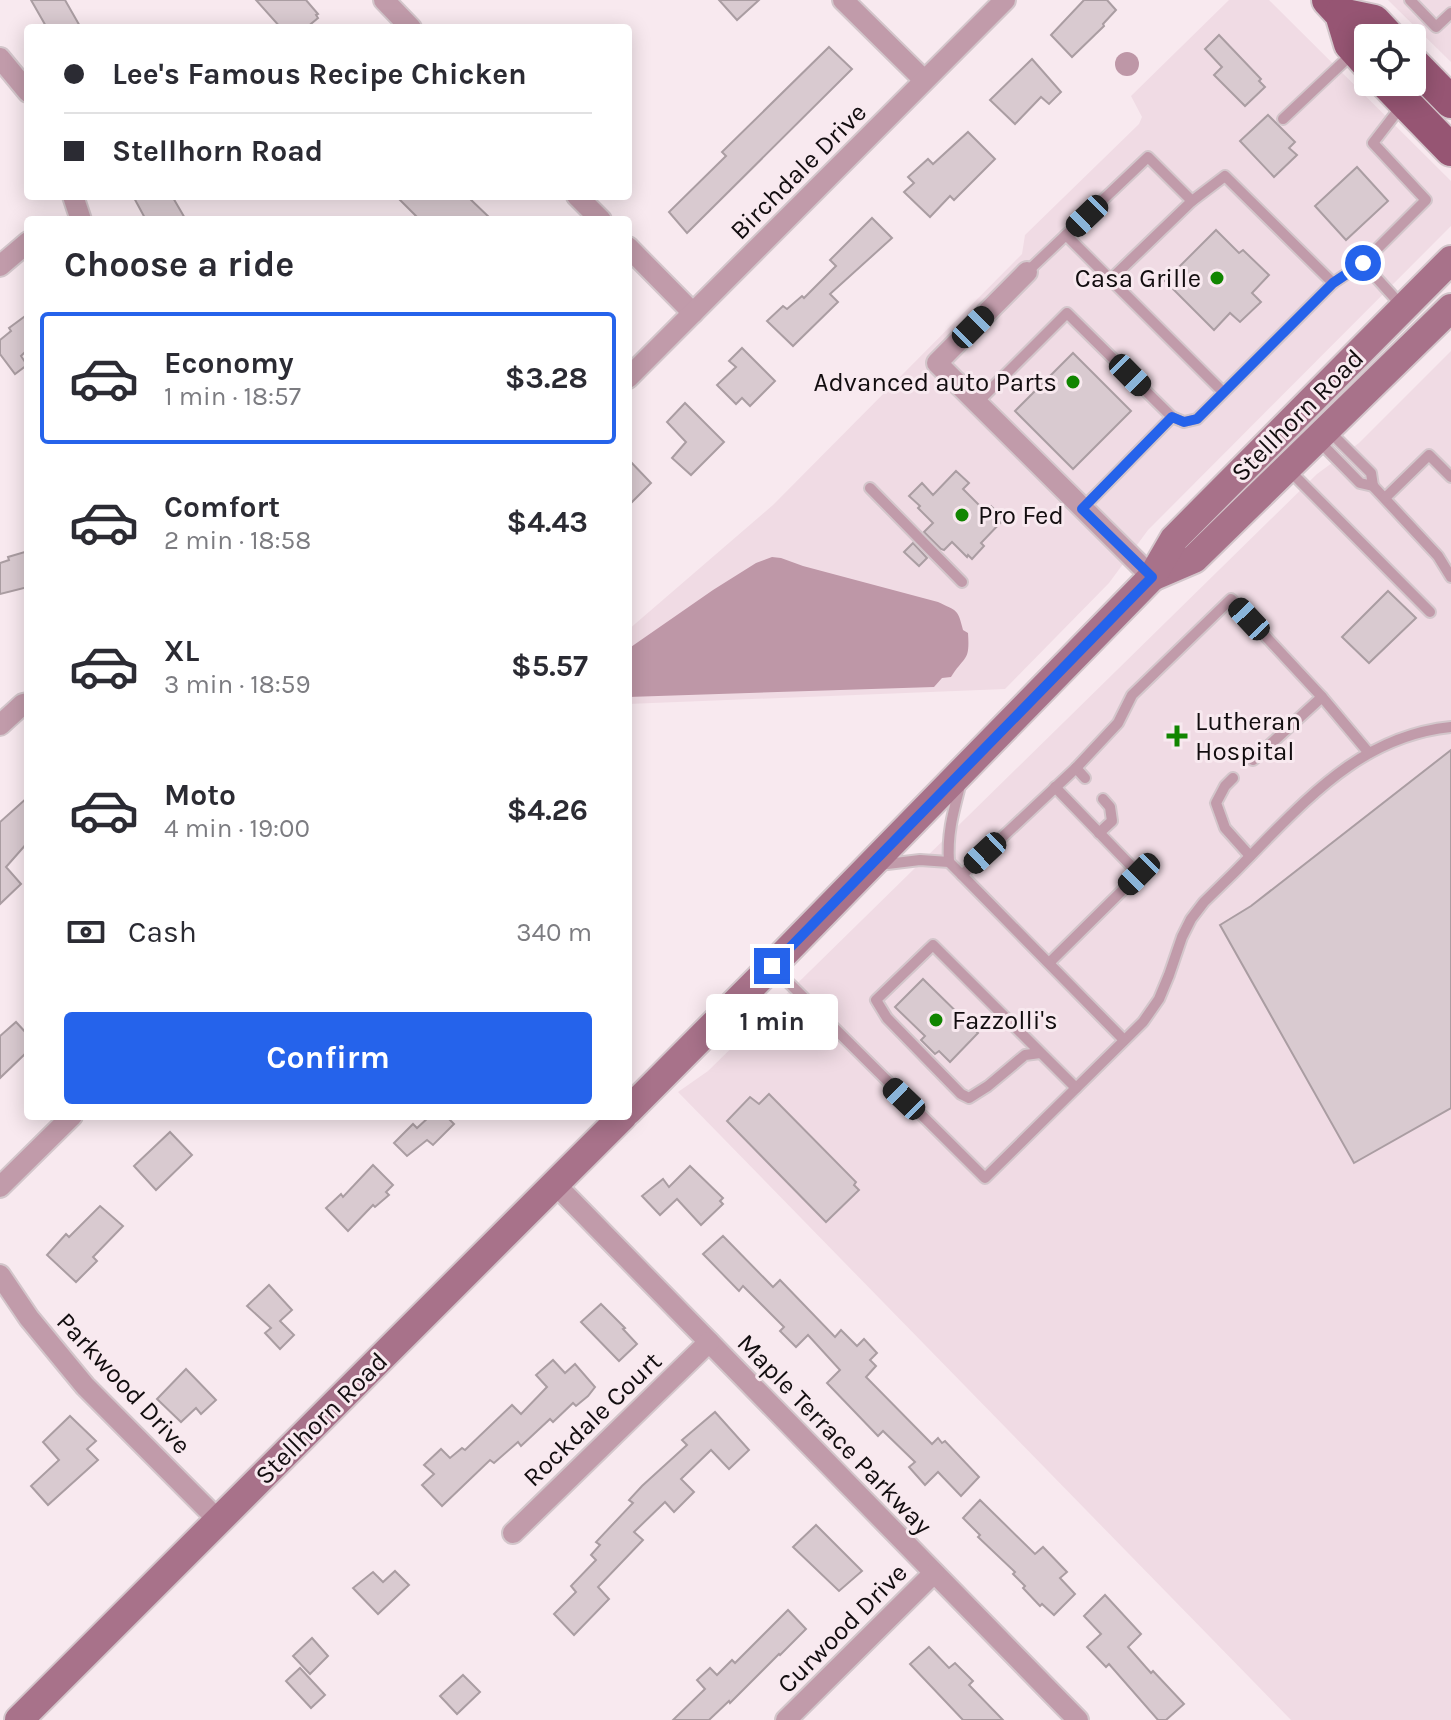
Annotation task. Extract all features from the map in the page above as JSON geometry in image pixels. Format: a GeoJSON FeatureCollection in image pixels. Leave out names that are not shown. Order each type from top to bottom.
{"type":"FeatureCollection","features":[{"type":"Feature","properties":{"kind":"main road"},"geometry":{"type":"LineString","coordinates":[[1339,7],[1377,24]]}},
{"type":"Feature","properties":{"kind":"main road"},"geometry":{"type":"LineString","coordinates":[[1339,7],[1354,48]]}},
{"type":"Feature","properties":{"kind":"main road"},"geometry":{"type":"LineString","coordinates":[[1426,75],[1445,92]]}},
{"type":"Feature","properties":{"kind":"main road"},"geometry":{"type":"LineString","coordinates":[[1399,96],[1451,150]]}},
{"type":"Feature","properties":{"kind":"main road","name":"Stellhorn Road"},"geometry":{"type":"LineString","coordinates":[[632,1107],[1152,577],[1174,539],[1451,260]]}},
{"type":"Feature","properties":{"kind":"main road","name":"Stellhorn Road"},"geometry":{"type":"LineString","coordinates":[[1152,577],[1194,559],[1321,434],[1446,319]]}},
{"type":"Feature","properties":{"kind":"main road","name":"Stellhorn Road"},"geometry":{"type":"LineString","coordinates":[[19,1720],[619,1120]]}},
{"type":"Feature","properties":{"kind":"street"},"geometry":{"type":"LineString","coordinates":[[384,0],[407,24]]}},
{"type":"Feature","properties":{"kind":"street"},"geometry":{"type":"LineString","coordinates":[[843,0],[924,80]]}},
{"type":"Feature","properties":{"kind":"street","name":"Birchdale Drive"},"geometry":{"type":"LineString","coordinates":[[632,374],[1005,0]]}},
{"type":"Feature","properties":{"kind":"street"},"geometry":{"type":"LineString","coordinates":[[0,58],[24,87]]}},
{"type":"Feature","properties":{"kind":"street"},"geometry":{"type":"LineString","coordinates":[[581,200],[597,216]]}},
{"type":"Feature","properties":{"kind":"street"},"geometry":{"type":"LineString","coordinates":[[0,266],[24,245]]}},
{"type":"Feature","properties":{"kind":"street"},"geometry":{"type":"LineString","coordinates":[[632,251],[693,313]]}},
{"type":"Feature","properties":{"kind":"street"},"geometry":{"type":"LineString","coordinates":[[1027,272],[937,363],[1152,577]]}},
{"type":"Feature","properties":{"kind":"street"},"geometry":{"type":"LineString","coordinates":[[0,725],[24,704]]}},
{"type":"Feature","properties":{"kind":"street"},"geometry":{"type":"LineString","coordinates":[[0,1187],[68,1120]]}},
{"type":"Feature","properties":{"kind":"street","name":"Maple Terrace Parkway"},"geometry":{"type":"LineString","coordinates":[[555,1184],[1078,1720]]}},
{"type":"Feature","properties":{"kind":"street","name":"Parkwood Drive"},"geometry":{"type":"LineString","coordinates":[[0,1275],[29,1318],[85,1386],[219,1521]]}},
{"type":"Feature","properties":{"kind":"street","name":"Rockdale Court"},"geometry":{"type":"LineString","coordinates":[[513,1533],[709,1342]]}},
{"type":"Feature","properties":{"kind":"street","name":"Curwood Drive"},"geometry":{"type":"LineString","coordinates":[[786,1720],[934,1573]]}},
{"type":"Feature","properties":{"kind":"lane"},"geometry":{"type":"LineString","coordinates":[[1410,0],[1436,27],[1451,13]]}},
{"type":"Feature","properties":{"kind":"lane"},"geometry":{"type":"LineString","coordinates":[[1283,119],[1354,63]]}},
{"type":"Feature","properties":{"kind":"lane"},"geometry":{"type":"LineString","coordinates":[[977,403],[1067,313],[1172,417],[1184,422],[1197,419],[1333,283],[1363,263],[1426,200],[1373,143],[1393,96]]}},
{"type":"Feature","properties":{"kind":"lane"},"geometry":{"type":"LineString","coordinates":[[1027,272],[1148,157],[1192,201]]}},
{"type":"Feature","properties":{"kind":"lane"},"geometry":{"type":"LineString","coordinates":[[1111,279],[1192,201],[1225,176],[1333,283]]}},
{"type":"Feature","properties":{"kind":"lane"},"geometry":{"type":"LineString","coordinates":[[1066,235],[1223,392]]}},
{"type":"Feature","properties":{"kind":"lane"},"geometry":{"type":"LineString","coordinates":[[1363,263],[1404,308]]}},
{"type":"Feature","properties":{"kind":"lane"},"geometry":{"type":"LineString","coordinates":[[1082,509],[1172,417]]}},
{"type":"Feature","properties":{"kind":"lane"},"geometry":{"type":"LineString","coordinates":[[1321,434],[1360,483],[1373,486],[1438,556],[1451,577]]}},
{"type":"Feature","properties":{"kind":"lane"},"geometry":{"type":"LineString","coordinates":[[1385,498],[1429,455],[1451,477]]}},
{"type":"Feature","properties":{"kind":"lane"},"geometry":{"type":"LineString","coordinates":[[1287,468],[1430,612]]}},
{"type":"Feature","properties":{"kind":"lane"},"geometry":{"type":"LineString","coordinates":[[870,488],[962,582]]}},
{"type":"Feature","properties":{"kind":"lane"},"geometry":{"type":"LineString","coordinates":[[962,875],[1076,768],[1118,723],[1132,695],[1231,599],[1369,753]]}},
{"type":"Feature","properties":{"kind":"lane"},"geometry":{"type":"LineString","coordinates":[[1253,760],[1322,697]]}},
{"type":"Feature","properties":{"kind":"lane"},"geometry":{"type":"LineString","coordinates":[[772,966],[985,1178],[1143,1022],[1159,999],[1191,919],[1204,902],[1319,788],[1369,753],[1396,741],[1451,727]]}},
{"type":"Feature","properties":{"kind":"lane"},"geometry":{"type":"LineString","coordinates":[[1076,768],[1085,778]]}},
{"type":"Feature","properties":{"kind":"lane"},"geometry":{"type":"LineString","coordinates":[[949,862],[952,817],[965,769]]}},
{"type":"Feature","properties":{"kind":"lane"},"geometry":{"type":"LineString","coordinates":[[1233,778],[1216,803],[1225,828],[1250,856]]}},
{"type":"Feature","properties":{"kind":"lane"},"geometry":{"type":"LineString","coordinates":[[1049,963],[1139,874],[1055,787]]}},
{"type":"Feature","properties":{"kind":"lane"},"geometry":{"type":"LineString","coordinates":[[1099,833],[1112,821],[1110,807],[1103,799]]}},
{"type":"Feature","properties":{"kind":"lane"},"geometry":{"type":"LineString","coordinates":[[869,867],[920,860],[949,862],[1124,1040]]}},
{"type":"Feature","properties":{"kind":"lane"},"geometry":{"type":"LineString","coordinates":[[1040,1053],[1025,1055],[969,1098],[961,1094],[887,1018],[876,1000],[933,945],[1076,1088]]}},
{"type":"Feature","properties":{"kind":"shaded area"},"geometry":{"type":"Polygon","coordinates":[[[1229,0],[1269,0],[1354,85],[1354,96],[1366,96],[1451,181],[1451,226],[1148,530],[1109,583],[1005,689],[632,704],[632,627],[773,505],[1022,254],[1025,235],[1139,124],[1142,117],[1131,96],[1229,0]]]}},
{"type":"Feature","properties":{"kind":"shaded area"},"geometry":{"type":"Polygon","coordinates":[[[1388,0],[1451,0],[1451,62],[1426,37],[1426,24],[1412,24],[1388,0]]]}},
{"type":"Feature","properties":{"kind":"shaded area"},"geometry":{"type":"Polygon","coordinates":[[[1122,52],[1132,52],[1139,59],[1139,69],[1132,76],[1122,76],[1115,69],[1115,59],[1122,52]]]}},
{"type":"Feature","properties":{"kind":"shaded area"},"geometry":{"type":"Polygon","coordinates":[[[1451,351],[1451,1720],[1291,1720],[678,1092],[708,1071],[1317,474],[1359,443],[1451,351]]]}},
{"type":"Feature","properties":{"kind":"shaded area"},"geometry":{"type":"Polygon","coordinates":[[[772,557],[781,558],[938,602],[958,614],[963,630],[968,633],[966,658],[951,677],[942,678],[934,687],[632,697],[632,646],[756,563],[772,557]]]}},
{"type":"Feature","properties":{"kind":"building"},"geometry":{"type":"Polygon","coordinates":[[[31,0],[65,0],[79,24],[45,24],[31,0]]]}},
{"type":"Feature","properties":{"kind":"building"},"geometry":{"type":"Polygon","coordinates":[[[256,0],[306,0],[318,14],[311,24],[277,24],[256,0]]]}},
{"type":"Feature","properties":{"kind":"building"},"geometry":{"type":"Polygon","coordinates":[[[719,0],[759,0],[737,20],[719,0]]]}},
{"type":"Feature","properties":{"kind":"building"},"geometry":{"type":"Polygon","coordinates":[[[1084,0],[1107,0],[1116,10],[1072,57],[1051,35],[1084,0]]]}},
{"type":"Feature","properties":{"kind":"building"},"geometry":{"type":"Polygon","coordinates":[[[1219,35],[1265,87],[1245,106],[1214,75],[1222,67],[1205,49],[1219,35]]]}},
{"type":"Feature","properties":{"kind":"building"},"geometry":{"type":"Polygon","coordinates":[[[829,47],[852,69],[687,233],[669,212],[726,156],[722,152],[829,47]]]}},
{"type":"Feature","properties":{"kind":"building"},"geometry":{"type":"Polygon","coordinates":[[[1032,59],[1061,92],[1049,104],[1041,97],[1015,124],[990,100],[1032,59]]]}},
{"type":"Feature","properties":{"kind":"building"},"geometry":{"type":"Polygon","coordinates":[[[1268,115],[1295,142],[1289,148],[1297,155],[1274,177],[1240,141],[1268,115]]]}},
{"type":"Feature","properties":{"kind":"building"},"geometry":{"type":"Polygon","coordinates":[[[968,132],[995,159],[954,200],[950,196],[930,217],[904,192],[914,183],[908,177],[928,159],[933,164],[968,132]]]}},
{"type":"Feature","properties":{"kind":"building"},"geometry":{"type":"Polygon","coordinates":[[[1357,167],[1388,201],[1346,240],[1315,206],[1357,167]]]}},
{"type":"Feature","properties":{"kind":"building"},"geometry":{"type":"Polygon","coordinates":[[[135,200],[174,200],[184,216],[144,216],[135,200]]]}},
{"type":"Feature","properties":{"kind":"building"},"geometry":{"type":"Polygon","coordinates":[[[400,200],[471,200],[488,216],[416,216],[400,200]]]}},
{"type":"Feature","properties":{"kind":"building"},"geometry":{"type":"Polygon","coordinates":[[[872,218],[892,238],[830,294],[838,302],[793,346],[767,321],[783,306],[787,309],[802,296],[804,298],[836,266],[830,260],[872,218]]]}},
{"type":"Feature","properties":{"kind":"building","name":"Casa Grille"},"geometry":{"type":"Polygon","coordinates":[[[1216,230],[1239,253],[1243,250],[1269,275],[1252,293],[1261,302],[1240,322],[1230,313],[1214,330],[1165,281],[1216,230]]]}},
{"type":"Feature","properties":{"kind":"building"},"geometry":{"type":"Polygon","coordinates":[[[24,317],[24,353],[21,356],[24,367],[15,374],[0,354],[0,340],[11,331],[9,328],[24,317]]]}},
{"type":"Feature","properties":{"kind":"building"},"geometry":{"type":"Polygon","coordinates":[[[742,348],[775,381],[750,406],[742,398],[736,404],[717,385],[736,367],[729,361],[742,348]]]}},
{"type":"Feature","properties":{"kind":"building","name":"Advanced auto Parts"},"geometry":{"type":"Polygon","coordinates":[[[1073,353],[1131,411],[1073,469],[1015,411],[1073,353]]]}},
{"type":"Feature","properties":{"kind":"building"},"geometry":{"type":"Polygon","coordinates":[[[685,403],[724,442],[691,475],[672,458],[686,442],[667,422],[685,403]]]}},
{"type":"Feature","properties":{"kind":"building"},"geometry":{"type":"Polygon","coordinates":[[[632,463],[651,483],[632,502],[632,463]]]}},
{"type":"Feature","properties":{"kind":"building","name":"Pro Fed"},"geometry":{"type":"Polygon","coordinates":[[[956,471],[969,483],[963,489],[985,511],[991,506],[1004,519],[981,543],[984,546],[972,559],[952,542],[944,550],[941,549],[924,532],[933,523],[909,496],[922,483],[933,495],[956,471]]]}},
{"type":"Feature","properties":{"kind":"building"},"geometry":{"type":"Polygon","coordinates":[[[913,543],[927,558],[919,566],[904,552],[913,543]]]}},
{"type":"Feature","properties":{"kind":"building"},"geometry":{"type":"Polygon","coordinates":[[[24,552],[24,588],[0,594],[0,563],[9,560],[8,557],[24,552]]]}},
{"type":"Feature","properties":{"kind":"building"},"geometry":{"type":"Polygon","coordinates":[[[1388,591],[1416,618],[1369,663],[1342,637],[1388,591]]]}},
{"type":"Feature","properties":{"kind":"building"},"geometry":{"type":"Polygon","coordinates":[[[1451,750],[1451,1108],[1354,1163],[1220,925],[1251,906],[1451,750]]]}},
{"type":"Feature","properties":{"kind":"building"},"geometry":{"type":"Polygon","coordinates":[[[24,801],[24,847],[6,867],[21,884],[0,904],[0,822],[24,801]]]}},
{"type":"Feature","properties":{"kind":"building","name":"Fazzolli's"},"geometry":{"type":"Polygon","coordinates":[[[923,979],[978,1033],[950,1062],[939,1051],[935,1054],[921,1040],[925,1036],[895,1007],[923,979]]]}},
{"type":"Feature","properties":{"kind":"building"},"geometry":{"type":"Polygon","coordinates":[[[16,1022],[24,1031],[24,1055],[0,1078],[0,1036],[16,1022]]]}},
{"type":"Feature","properties":{"kind":"building"},"geometry":{"type":"Polygon","coordinates":[[[769,1094],[856,1182],[854,1185],[859,1190],[826,1222],[727,1121],[750,1097],[759,1104],[769,1094]]]}},
{"type":"Feature","properties":{"kind":"building"},"geometry":{"type":"Polygon","coordinates":[[[426,1120],[450,1120],[454,1124],[433,1145],[427,1140],[407,1156],[394,1143],[413,1124],[417,1128],[426,1120]]]}},
{"type":"Feature","properties":{"kind":"building"},"geometry":{"type":"Polygon","coordinates":[[[170,1132],[192,1155],[156,1190],[134,1166],[170,1132]]]}},
{"type":"Feature","properties":{"kind":"building"},"geometry":{"type":"Polygon","coordinates":[[[373,1165],[393,1185],[386,1192],[389,1195],[375,1207],[373,1205],[348,1231],[326,1208],[341,1194],[343,1197],[373,1165]]]}},
{"type":"Feature","properties":{"kind":"building"},"geometry":{"type":"Polygon","coordinates":[[[690,1166],[723,1198],[720,1201],[723,1204],[701,1225],[677,1199],[660,1215],[642,1196],[663,1179],[669,1187],[690,1166]]]}},
{"type":"Feature","properties":{"kind":"building"},"geometry":{"type":"Polygon","coordinates":[[[100,1206],[123,1226],[93,1257],[97,1261],[76,1282],[47,1255],[66,1234],[69,1237],[100,1206]]]}},
{"type":"Feature","properties":{"kind":"building"},"geometry":{"type":"Polygon","coordinates":[[[723,1236],[773,1287],[780,1280],[835,1337],[841,1330],[857,1346],[864,1339],[877,1353],[870,1360],[876,1366],[866,1377],[932,1444],[938,1438],[942,1443],[945,1441],[979,1477],[961,1496],[938,1472],[925,1485],[909,1467],[915,1462],[883,1431],[878,1436],[827,1383],[840,1370],[808,1335],[796,1347],[780,1331],[784,1327],[743,1286],[739,1291],[703,1254],[723,1236]]]}},
{"type":"Feature","properties":{"kind":"building"},"geometry":{"type":"Polygon","coordinates":[[[269,1285],[292,1310],[280,1321],[294,1335],[280,1349],[265,1333],[271,1328],[247,1306],[269,1285]]]}},
{"type":"Feature","properties":{"kind":"building"},"geometry":{"type":"Polygon","coordinates":[[[601,1304],[637,1344],[619,1361],[581,1322],[601,1304]]]}},
{"type":"Feature","properties":{"kind":"building"},"geometry":{"type":"Polygon","coordinates":[[[553,1360],[565,1373],[575,1364],[595,1387],[576,1406],[573,1403],[553,1422],[550,1419],[521,1446],[518,1442],[494,1463],[490,1460],[442,1506],[422,1485],[434,1474],[424,1465],[441,1449],[450,1458],[462,1448],[465,1450],[512,1405],[521,1414],[547,1387],[536,1375],[553,1360]]]}},
{"type":"Feature","properties":{"kind":"building"},"geometry":{"type":"Polygon","coordinates":[[[186,1369],[216,1400],[201,1414],[196,1408],[181,1422],[157,1399],[186,1369]]]}},
{"type":"Feature","properties":{"kind":"building"},"geometry":{"type":"Polygon","coordinates":[[[715,1412],[749,1450],[729,1469],[711,1450],[681,1479],[694,1492],[674,1512],[665,1502],[634,1532],[643,1540],[598,1587],[609,1599],[574,1635],[554,1614],[576,1592],[571,1586],[596,1560],[591,1555],[600,1545],[596,1542],[633,1503],[629,1500],[642,1486],[687,1445],[682,1440],[715,1412]]]}},
{"type":"Feature","properties":{"kind":"building"},"geometry":{"type":"Polygon","coordinates":[[[70,1416],[96,1441],[87,1449],[98,1460],[48,1505],[31,1486],[59,1460],[43,1442],[70,1416]]]}},
{"type":"Feature","properties":{"kind":"building"},"geometry":{"type":"Polygon","coordinates":[[[980,1500],[1035,1554],[1043,1547],[1067,1572],[1060,1578],[1075,1594],[1054,1615],[1042,1604],[1040,1606],[1023,1588],[1025,1586],[1013,1574],[1015,1572],[963,1518],[980,1500]]]}},
{"type":"Feature","properties":{"kind":"building"},"geometry":{"type":"Polygon","coordinates":[[[816,1525],[862,1571],[839,1591],[793,1547],[816,1525]]]}},
{"type":"Feature","properties":{"kind":"building"},"geometry":{"type":"Polygon","coordinates":[[[395,1571],[409,1585],[378,1614],[353,1588],[373,1572],[383,1582],[395,1571]]]}},
{"type":"Feature","properties":{"kind":"building"},"geometry":{"type":"Polygon","coordinates":[[[1105,1595],[1141,1634],[1128,1647],[1184,1704],[1166,1720],[1158,1720],[1109,1664],[1106,1667],[1087,1647],[1101,1634],[1084,1616],[1105,1595]]]}},
{"type":"Feature","properties":{"kind":"building"},"geometry":{"type":"Polygon","coordinates":[[[788,1610],[806,1629],[730,1703],[709,1720],[673,1720],[705,1689],[697,1680],[710,1668],[717,1675],[732,1660],[735,1663],[788,1610]]]}},
{"type":"Feature","properties":{"kind":"building"},"geometry":{"type":"Polygon","coordinates":[[[312,1638],[328,1656],[310,1674],[293,1656],[312,1638]]]}},
{"type":"Feature","properties":{"kind":"building"},"geometry":{"type":"Polygon","coordinates":[[[929,1647],[949,1668],[955,1663],[973,1681],[969,1685],[1003,1720],[963,1720],[910,1664],[929,1647]]]}},
{"type":"Feature","properties":{"kind":"building"},"geometry":{"type":"Polygon","coordinates":[[[300,1668],[325,1695],[311,1708],[286,1681],[300,1668]]]}},
{"type":"Feature","properties":{"kind":"building"},"geometry":{"type":"Polygon","coordinates":[[[463,1675],[480,1692],[457,1714],[440,1696],[463,1675]]]}},
{"type":"Feature","properties":{"kind":"place","name":"Casa Grille"},"geometry":{"type":"Point","coordinates":[1217,278]}},
{"type":"Feature","properties":{"kind":"place","name":"Advanced auto Parts"},"geometry":{"type":"Point","coordinates":[1073,382]}},
{"type":"Feature","properties":{"kind":"place","name":"Pro Fed"},"geometry":{"type":"Point","coordinates":[962,515]}},
{"type":"Feature","properties":{"kind":"place","name":"Lutheran Hospital"},"geometry":{"type":"Point","coordinates":[1177,736]}},
{"type":"Feature","properties":{"kind":"place","name":"Fazzolli's"},"geometry":{"type":"Point","coordinates":[936,1020]}},
{"type":"Feature","properties":{"kind":"route"},"geometry":{"type":"LineString","coordinates":[[772,966],[1152,577],[1082,509],[1172,417],[1184,422],[1197,419],[1333,283],[1363,263]]}}]}
